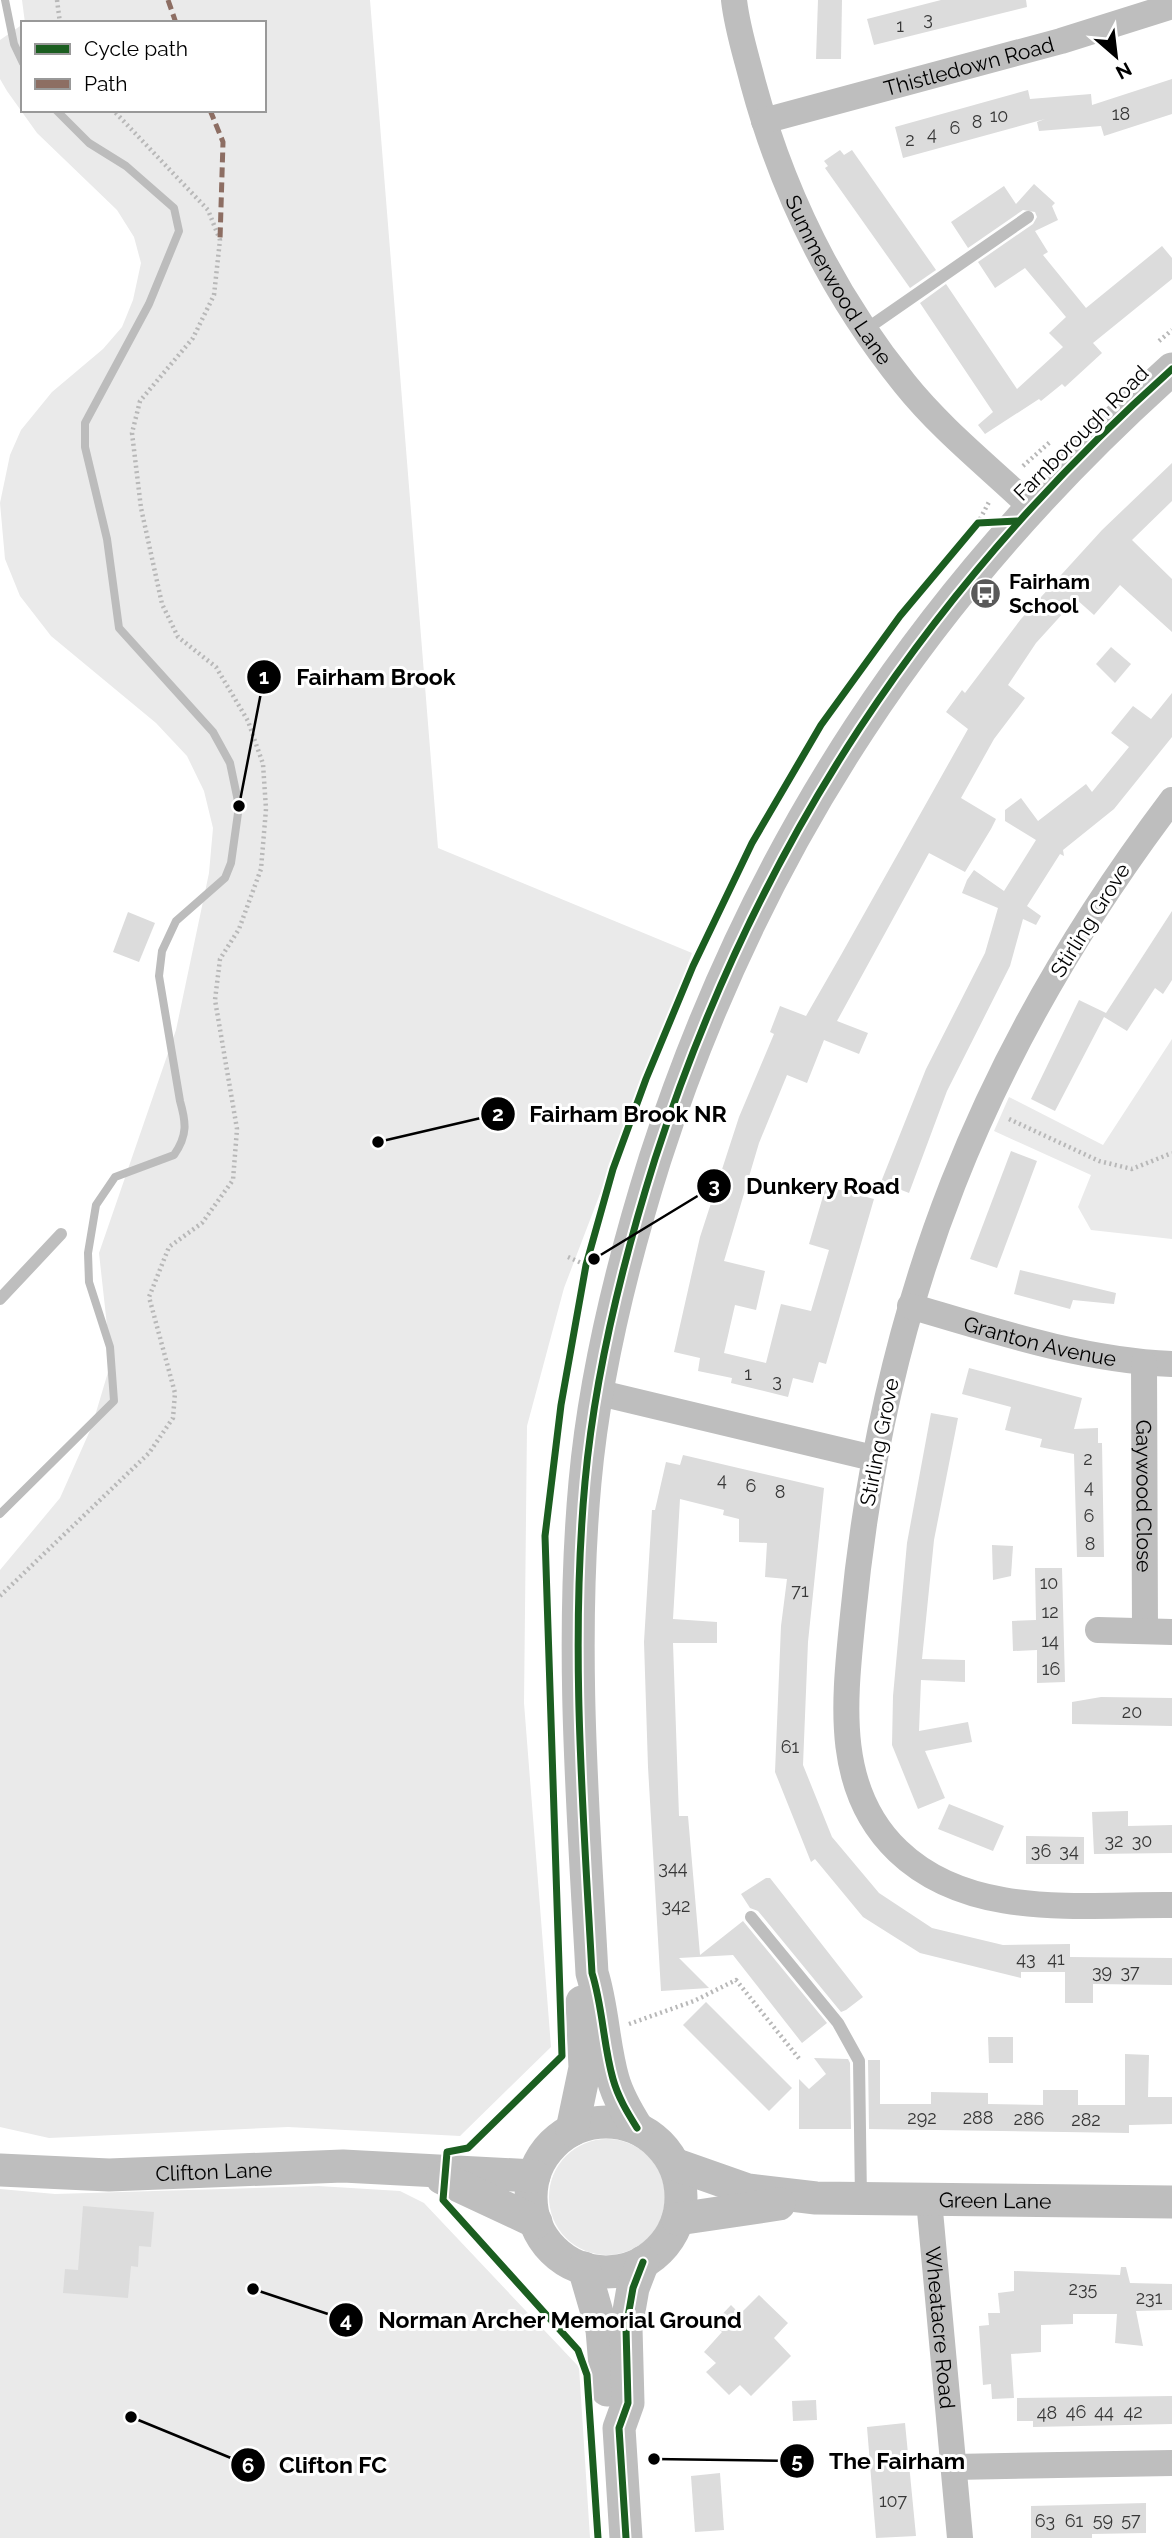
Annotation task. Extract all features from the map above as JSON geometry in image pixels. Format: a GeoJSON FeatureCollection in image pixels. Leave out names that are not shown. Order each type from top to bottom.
{"type":"FeatureCollection","features":[{"type":"Feature","properties":{"kind":"street","name":"Summerwood Lane"},"geometry":{"type":"LineString","coordinates":[[734,0],[736,18],[764,121],[788,190],[821,261],[865,330],[907,386],[1031,507]]}},
{"type":"Feature","properties":{"kind":"street","name":"Thistledown Road"},"geometry":{"type":"LineString","coordinates":[[764,121],[1061,41],[1172,6]]}},
{"type":"Feature","properties":{"kind":"street","name":"Farnborough Road"},"geometry":{"type":"LineString","coordinates":[[636,2128],[621,2102],[612,2078],[600,1998],[592,1973],[578,1711],[578,1588],[596,1392],[611,1318],[666,1128],[705,1019],[750,917],[856,730],[919,641],[993,547],[1078,456],[1172,369]]}},
{"type":"Feature","properties":{"kind":"street","name":"Stirling Grove"},"geometry":{"type":"LineString","coordinates":[[1172,800],[1126,861],[1069,951],[984,1106],[931,1237],[910,1306],[873,1458],[854,1608],[846,1738],[858,1789],[881,1831],[920,1869],[962,1890],[996,1900],[1022,1903],[1172,1905]]}},
{"type":"Feature","properties":{"kind":"street","name":"Granton Avenue"},"geometry":{"type":"LineString","coordinates":[[910,1306],[1038,1344],[1144,1363],[1172,1364]]}},
{"type":"Feature","properties":{"kind":"street","name":"Gaywood Close"},"geometry":{"type":"LineString","coordinates":[[1144,1363],[1145,1631]]}},
{"type":"Feature","properties":{"kind":"street"},"geometry":{"type":"LineString","coordinates":[[596,1392],[873,1458]]}},
{"type":"Feature","properties":{"kind":"street"},"geometry":{"type":"LineString","coordinates":[[1098,1630],[1172,1632]]}},
{"type":"Feature","properties":{"kind":"street","name":"Farnborough Road"},"geometry":{"type":"LineString","coordinates":[[572,2130],[585,2068],[582,1998],[592,1973]]}},
{"type":"Feature","properties":{"kind":"street"},"geometry":{"type":"LineString","coordinates":[[604,2122],[636,2128],[659,2143],[674,2164],[681,2191],[678,2219],[665,2244],[643,2262],[614,2271],[584,2268],[563,2258],[546,2242],[536,2222],[531,2199],[534,2176],[549,2150],[572,2130],[604,2122]]}},
{"type":"Feature","properties":{"kind":"street","name":"Green Lane"},"geometry":{"type":"LineString","coordinates":[[674,2164],[748,2190],[816,2198],[1172,2202]]}},
{"type":"Feature","properties":{"kind":"street","name":"Clifton Lane"},"geometry":{"type":"LineString","coordinates":[[0,2170],[109,2175],[305,2166],[534,2176]]}},
{"type":"Feature","properties":{"kind":"street","name":"Clifton Lane"},"geometry":{"type":"LineString","coordinates":[[427,2171],[536,2222]]}},
{"type":"Feature","properties":{"kind":"street","name":"Green Lane"},"geometry":{"type":"LineString","coordinates":[[678,2219],[816,2198]]}},
{"type":"Feature","properties":{"kind":"street","name":"Wheatacre Road"},"geometry":{"type":"LineString","coordinates":[[929,2200],[960,2538]]}},
{"type":"Feature","properties":{"kind":"street"},"geometry":{"type":"LineString","coordinates":[[626,2538],[620,2428],[628,2403],[626,2329],[633,2288],[643,2262]]}},
{"type":"Feature","properties":{"kind":"street"},"geometry":{"type":"LineString","coordinates":[[584,2268],[602,2330],[609,2406],[620,2428]]}},
{"type":"Feature","properties":{"kind":"street"},"geometry":{"type":"LineString","coordinates":[[953,2467],[1172,2463]]}},
{"type":"Feature","properties":{"kind":"lane"},"geometry":{"type":"LineString","coordinates":[[865,330],[1028,217]]}},
{"type":"Feature","properties":{"kind":"lane"},"geometry":{"type":"LineString","coordinates":[[0,1300],[61,1234]]}},
{"type":"Feature","properties":{"kind":"lane"},"geometry":{"type":"LineString","coordinates":[[751,1917],[838,2023],[859,2061],[861,2200]]}},
{"type":"Feature","properties":{"kind":"path"},"geometry":{"type":"LineString","coordinates":[[57,0],[60,21]]}},
{"type":"Feature","properties":{"kind":"path"},"geometry":{"type":"LineString","coordinates":[[0,1596],[149,1453],[173,1418],[174,1394],[149,1297],[169,1247],[202,1223],[233,1180],[237,1129],[215,1000],[220,958],[239,929],[261,869],[267,809],[263,764],[248,721],[216,667],[178,637],[162,604],[141,508],[132,433],[140,401],[193,338],[214,295],[220,240],[208,210],[115,112]]}},
{"type":"Feature","properties":{"kind":"path"},"geometry":{"type":"LineString","coordinates":[[978,523],[992,496]]}},
{"type":"Feature","properties":{"kind":"path"},"geometry":{"type":"LineString","coordinates":[[984,1106],[1099,1161],[1132,1169],[1172,1153]]}},
{"type":"Feature","properties":{"kind":"path"},"geometry":{"type":"LineString","coordinates":[[568,1257],[586,1265]]}},
{"type":"Feature","properties":{"kind":"path"},"geometry":{"type":"LineString","coordinates":[[622,2027],[694,2001],[736,1980],[801,2061]]}},
{"type":"Feature","properties":{"kind":"shaded area"},"geometry":{"type":"Polygon","coordinates":[[[22,0],[370,0],[438,848],[692,953],[564,1288],[527,1426],[524,1703],[551,2047],[460,2136],[288,2127],[49,2138],[0,2127],[0,1570],[60,1498],[92,1426],[111,1362],[99,1253],[176,1030],[209,873],[213,828],[204,791],[187,756],[156,723],[51,636],[20,596],[5,559],[0,503],[10,455],[21,430],[52,392],[103,349],[122,327],[133,300],[141,263],[134,237],[117,210],[37,133],[22,112],[266,112],[266,21],[25,21],[22,0]]]}},
{"type":"Feature","properties":{"kind":"shaded area"},"geometry":{"type":"Polygon","coordinates":[[[21,25],[21,111],[0,79],[0,40],[21,25]]]}},
{"type":"Feature","properties":{"kind":"shaded area"},"geometry":{"type":"Polygon","coordinates":[[[1172,1039],[1172,1239],[1091,1230],[1078,1207],[1091,1175],[994,1131],[1009,1097],[1103,1145],[1172,1039]]]}},
{"type":"Feature","properties":{"kind":"shaded area"},"geometry":{"type":"Polygon","coordinates":[[[607,2139],[629,2143],[648,2156],[661,2175],[665,2197],[661,2219],[648,2238],[629,2251],[607,2255],[585,2251],[566,2238],[553,2219],[549,2197],[553,2175],[566,2156],[585,2143],[607,2139]]]}},
{"type":"Feature","properties":{"kind":"shaded area"},"geometry":{"type":"Polygon","coordinates":[[[318,2186],[400,2191],[424,2203],[579,2367],[590,2538],[0,2538],[0,2189],[55,2194],[318,2186]]]}},
{"type":"Feature","properties":{"kind":"building"},"geometry":{"type":"Polygon","coordinates":[[[818,0],[842,0],[841,59],[816,59],[818,0]]]}},
{"type":"Feature","properties":{"kind":"building"},"geometry":{"type":"Polygon","coordinates":[[[941,0],[1026,0],[1027,7],[874,45],[867,19],[941,0]]]}},
{"type":"Feature","properties":{"kind":"building"},"geometry":{"type":"Polygon","coordinates":[[[1172,79],[1172,114],[1104,136],[1101,126],[1039,131],[1037,122],[1045,119],[903,158],[895,127],[1028,90],[1030,99],[1091,94],[1092,105],[1172,79]]]}},
{"type":"Feature","properties":{"kind":"building"},"geometry":{"type":"Polygon","coordinates":[[[840,150],[844,155],[852,150],[936,270],[910,288],[825,168],[828,166],[824,161],[840,150]]]}},
{"type":"Feature","properties":{"kind":"building"},"geometry":{"type":"Polygon","coordinates":[[[1034,184],[1055,203],[1052,206],[1058,220],[1035,231],[1048,252],[1043,255],[1086,308],[1162,246],[1172,258],[1172,279],[1093,343],[1102,353],[1065,387],[1062,384],[1041,401],[1039,399],[985,434],[978,425],[993,412],[920,303],[946,284],[1017,389],[1063,347],[1049,333],[1066,317],[1025,268],[995,288],[978,262],[1033,224],[1037,217],[1035,212],[1023,210],[968,248],[951,222],[1004,186],[1016,204],[1034,184]]]}},
{"type":"Feature","properties":{"kind":"building"},"geometry":{"type":"Polygon","coordinates":[[[1172,463],[1172,501],[1132,540],[1172,579],[1172,632],[1120,585],[1094,615],[1076,599],[1036,643],[1008,685],[1025,698],[994,739],[961,798],[996,819],[991,829],[965,872],[929,853],[837,1021],[868,1033],[859,1054],[824,1040],[807,1083],[787,1075],[759,1143],[724,1261],[765,1271],[756,1310],[735,1305],[724,1353],[766,1363],[781,1304],[811,1311],[829,1250],[809,1244],[826,1186],[874,1199],[826,1364],[819,1362],[813,1383],[793,1378],[788,1397],[731,1383],[732,1378],[698,1371],[700,1358],[674,1352],[700,1237],[739,1117],[774,1034],[770,1032],[780,1006],[806,1016],[841,955],[968,729],[946,712],[962,690],[965,693],[1021,619],[1102,530],[1172,463]]]}},
{"type":"Feature","properties":{"kind":"building"},"geometry":{"type":"Polygon","coordinates":[[[1111,647],[1131,664],[1115,683],[1096,664],[1111,647]]]}},
{"type":"Feature","properties":{"kind":"building"},"geometry":{"type":"Polygon","coordinates":[[[1172,693],[1172,737],[1114,809],[1063,850],[1064,856],[1060,854],[1027,906],[1041,916],[1036,925],[1023,919],[1010,966],[947,1091],[909,1193],[881,1182],[926,1069],[985,953],[998,908],[962,893],[967,880],[974,870],[1004,891],[1036,840],[1005,821],[1005,810],[1021,798],[1038,821],[1086,784],[1092,792],[1129,747],[1111,733],[1133,706],[1151,719],[1172,693]]]}},
{"type":"Feature","properties":{"kind":"building"},"geometry":{"type":"Polygon","coordinates":[[[1172,911],[1172,980],[1163,994],[1155,988],[1127,1031],[1104,1017],[1055,1111],[1031,1099],[1079,1000],[1106,1013],[1172,911]]]}},
{"type":"Feature","properties":{"kind":"building"},"geometry":{"type":"Polygon","coordinates":[[[128,912],[155,923],[139,962],[113,952],[128,912]]]}},
{"type":"Feature","properties":{"kind":"building"},"geometry":{"type":"Polygon","coordinates":[[[1011,1151],[1037,1161],[997,1268],[970,1259],[1011,1151]]]}},
{"type":"Feature","properties":{"kind":"building"},"geometry":{"type":"Polygon","coordinates":[[[1020,1270],[1116,1293],[1114,1304],[1073,1300],[1070,1309],[1014,1294],[1020,1270]]]}},
{"type":"Feature","properties":{"kind":"building"},"geometry":{"type":"Polygon","coordinates":[[[969,1368],[1082,1398],[1074,1429],[1098,1428],[1098,1443],[1102,1443],[1104,1557],[1077,1557],[1074,1454],[1040,1447],[1042,1439],[1005,1430],[1011,1407],[962,1394],[969,1368]]]}},
{"type":"Feature","properties":{"kind":"building"},"geometry":{"type":"Polygon","coordinates":[[[931,1413],[958,1418],[934,1540],[922,1659],[965,1660],[965,1682],[921,1680],[919,1731],[968,1722],[972,1742],[925,1751],[945,1798],[918,1809],[892,1745],[893,1696],[907,1543],[931,1413]]]}},
{"type":"Feature","properties":{"kind":"building"},"geometry":{"type":"Polygon","coordinates":[[[683,1455],[824,1488],[808,1642],[803,1765],[832,1837],[879,1893],[932,1928],[1003,1945],[1070,1944],[1070,1957],[1172,1958],[1172,1985],[1093,1984],[1093,2003],[1065,2003],[1065,1972],[1021,1972],[1021,1978],[920,1953],[863,1917],[815,1859],[811,1862],[775,1772],[781,1626],[787,1579],[765,1577],[767,1543],[739,1542],[739,1519],[723,1515],[724,1510],[680,1499],[673,1619],[717,1622],[717,1643],[673,1643],[679,1816],[688,1816],[700,1955],[743,1921],[827,2023],[802,2043],[733,1955],[679,1958],[709,1988],[661,1991],[644,1642],[652,1510],[655,1510],[666,1462],[680,1465],[683,1455]]]}},
{"type":"Feature","properties":{"kind":"building"},"geometry":{"type":"Polygon","coordinates":[[[992,1545],[1013,1546],[1011,1576],[993,1580],[992,1545]]]}},
{"type":"Feature","properties":{"kind":"building"},"geometry":{"type":"Polygon","coordinates":[[[1035,1568],[1062,1568],[1065,1682],[1037,1683],[1037,1650],[1013,1651],[1012,1621],[1036,1620],[1035,1568]]]}},
{"type":"Feature","properties":{"kind":"building"},"geometry":{"type":"Polygon","coordinates":[[[1101,1697],[1172,1698],[1172,1726],[1072,1724],[1072,1702],[1101,1697]]]}},
{"type":"Feature","properties":{"kind":"building"},"geometry":{"type":"Polygon","coordinates":[[[949,1804],[1004,1826],[993,1851],[938,1829],[949,1804]]]}},
{"type":"Feature","properties":{"kind":"building"},"geometry":{"type":"Polygon","coordinates":[[[1128,1811],[1128,1826],[1172,1825],[1172,1853],[1094,1854],[1092,1812],[1128,1811]]]}},
{"type":"Feature","properties":{"kind":"building"},"geometry":{"type":"Polygon","coordinates":[[[1026,1836],[1084,1837],[1084,1864],[1026,1864],[1026,1836]]]}},
{"type":"Feature","properties":{"kind":"building"},"geometry":{"type":"Polygon","coordinates":[[[770,1878],[863,1997],[846,2010],[841,2012],[758,1911],[750,1908],[741,1894],[770,1878]]]}},
{"type":"Feature","properties":{"kind":"building"},"geometry":{"type":"Polygon","coordinates":[[[706,2002],[792,2088],[769,2111],[683,2025],[706,2002]]]}},
{"type":"Feature","properties":{"kind":"building"},"geometry":{"type":"Polygon","coordinates":[[[988,2037],[1013,2037],[1013,2063],[989,2063],[988,2037]]]}},
{"type":"Feature","properties":{"kind":"building"},"geometry":{"type":"Polygon","coordinates":[[[1125,2054],[1149,2055],[1148,2097],[1172,2097],[1172,2124],[1129,2125],[1129,2133],[869,2129],[868,2060],[880,2060],[880,2104],[931,2104],[931,2092],[988,2093],[988,2104],[1043,2105],[1043,2090],[1078,2090],[1078,2105],[1125,2105],[1125,2054]]]}},
{"type":"Feature","properties":{"kind":"building"},"geometry":{"type":"Polygon","coordinates":[[[814,2058],[848,2059],[851,2129],[799,2129],[799,2079],[809,2089],[826,2074],[814,2058]]]}},
{"type":"Feature","properties":{"kind":"building"},"geometry":{"type":"Polygon","coordinates":[[[83,2206],[154,2212],[151,2247],[139,2246],[138,2267],[131,2266],[128,2298],[63,2293],[65,2269],[78,2270],[83,2206]]]}},
{"type":"Feature","properties":{"kind":"building"},"geometry":{"type":"Polygon","coordinates":[[[1121,2267],[1126,2267],[1130,2283],[1172,2284],[1172,2310],[1136,2311],[1143,2346],[1115,2343],[1117,2314],[1073,2314],[1073,2324],[1041,2325],[1041,2352],[1011,2354],[1014,2398],[992,2399],[991,2384],[983,2385],[979,2326],[989,2325],[988,2313],[1000,2313],[998,2293],[1014,2291],[1014,2271],[1120,2275],[1121,2267]]]}},
{"type":"Feature","properties":{"kind":"building"},"geometry":{"type":"Polygon","coordinates":[[[759,2295],[788,2323],[774,2338],[791,2356],[751,2396],[740,2385],[729,2395],[706,2372],[716,2363],[704,2352],[722,2332],[713,2324],[731,2305],[740,2314],[759,2295]]]}},
{"type":"Feature","properties":{"kind":"building"},"geometry":{"type":"Polygon","coordinates":[[[1172,2396],[1172,2424],[1033,2427],[1033,2421],[1017,2421],[1017,2398],[1172,2396]]]}},
{"type":"Feature","properties":{"kind":"building"},"geometry":{"type":"Polygon","coordinates":[[[816,2400],[817,2420],[793,2421],[792,2401],[816,2400]]]}},
{"type":"Feature","properties":{"kind":"building"},"geometry":{"type":"Polygon","coordinates":[[[905,2423],[916,2536],[876,2538],[867,2427],[905,2423]]]}},
{"type":"Feature","properties":{"kind":"building"},"geometry":{"type":"Polygon","coordinates":[[[720,2473],[724,2530],[695,2532],[691,2476],[720,2473]]]}},
{"type":"Feature","properties":{"kind":"building"},"geometry":{"type":"Polygon","coordinates":[[[1146,2503],[1146,2533],[1092,2534],[1092,2538],[1031,2538],[1031,2506],[1146,2503]]]}},
{"type":"Feature","properties":{"kind":"waterway"},"geometry":{"type":"LineString","coordinates":[[5,0],[14,44],[21,59]]}},
{"type":"Feature","properties":{"kind":"waterway"},"geometry":{"type":"LineString","coordinates":[[0,1514],[114,1401],[110,1347],[89,1282],[88,1253],[96,1205],[115,1177],[174,1155],[182,1141],[184,1115],[159,976],[162,951],[176,921],[225,878],[231,863],[239,806],[230,763],[213,732],[119,628],[107,539],[85,447],[85,423],[149,304],[179,231],[174,208],[126,166],[89,143],[58,112]]}},
{"type":"Feature","properties":{"kind":"marked path"},"geometry":{"type":"LineString","coordinates":[[168,0],[175,21]]}},
{"type":"Feature","properties":{"kind":"marked path"},"geometry":{"type":"LineString","coordinates":[[211,112],[223,142],[220,240]]}},
{"type":"Feature","properties":{"kind":"cycle path"},"geometry":{"type":"LineString","coordinates":[[637,2128],[613,2079],[592,1973],[582,1789],[578,1605],[585,1482],[603,1359],[621,1278],[655,1159],[696,1044],[744,934],[799,829],[860,728],[927,633],[1002,541],[1083,453],[1172,369]]}},
{"type":"Feature","properties":{"kind":"cycle path"},"geometry":{"type":"LineString","coordinates":[[598,2538],[587,2375],[578,2350],[443,2200],[447,2152],[468,2148],[562,2056],[545,1536],[561,1405],[586,1265],[613,1169],[646,1079],[693,966],[752,843],[821,725],[900,616],[978,523],[1017,521]]}},
{"type":"Feature","properties":{"kind":"cycle path"},"geometry":{"type":"LineString","coordinates":[[626,2538],[619,2428],[628,2403],[626,2328],[633,2288],[643,2262]]}},
{"type":"Feature","properties":{"kind":"place","name":"Fairham School"},"geometry":{"type":"Point","coordinates":[986,593]}},
{"type":"Feature","properties":{"kind":"place","name":"Fairham Brook"},"geometry":{"type":"Point","coordinates":[239,806]}},
{"type":"Feature","properties":{"kind":"place","name":"Fairham Brook NR"},"geometry":{"type":"Point","coordinates":[378,1142]}},
{"type":"Feature","properties":{"kind":"place","name":"Dunkery Road"},"geometry":{"type":"Point","coordinates":[594,1259]}},
{"type":"Feature","properties":{"kind":"place","name":"Norman Archer Memorial Ground"},"geometry":{"type":"Point","coordinates":[253,2289]}},
{"type":"Feature","properties":{"kind":"place","name":"Clifton FC"},"geometry":{"type":"Point","coordinates":[131,2417]}},
{"type":"Feature","properties":{"kind":"place","name":"The Fairham"},"geometry":{"type":"Point","coordinates":[654,2459]}}]}
